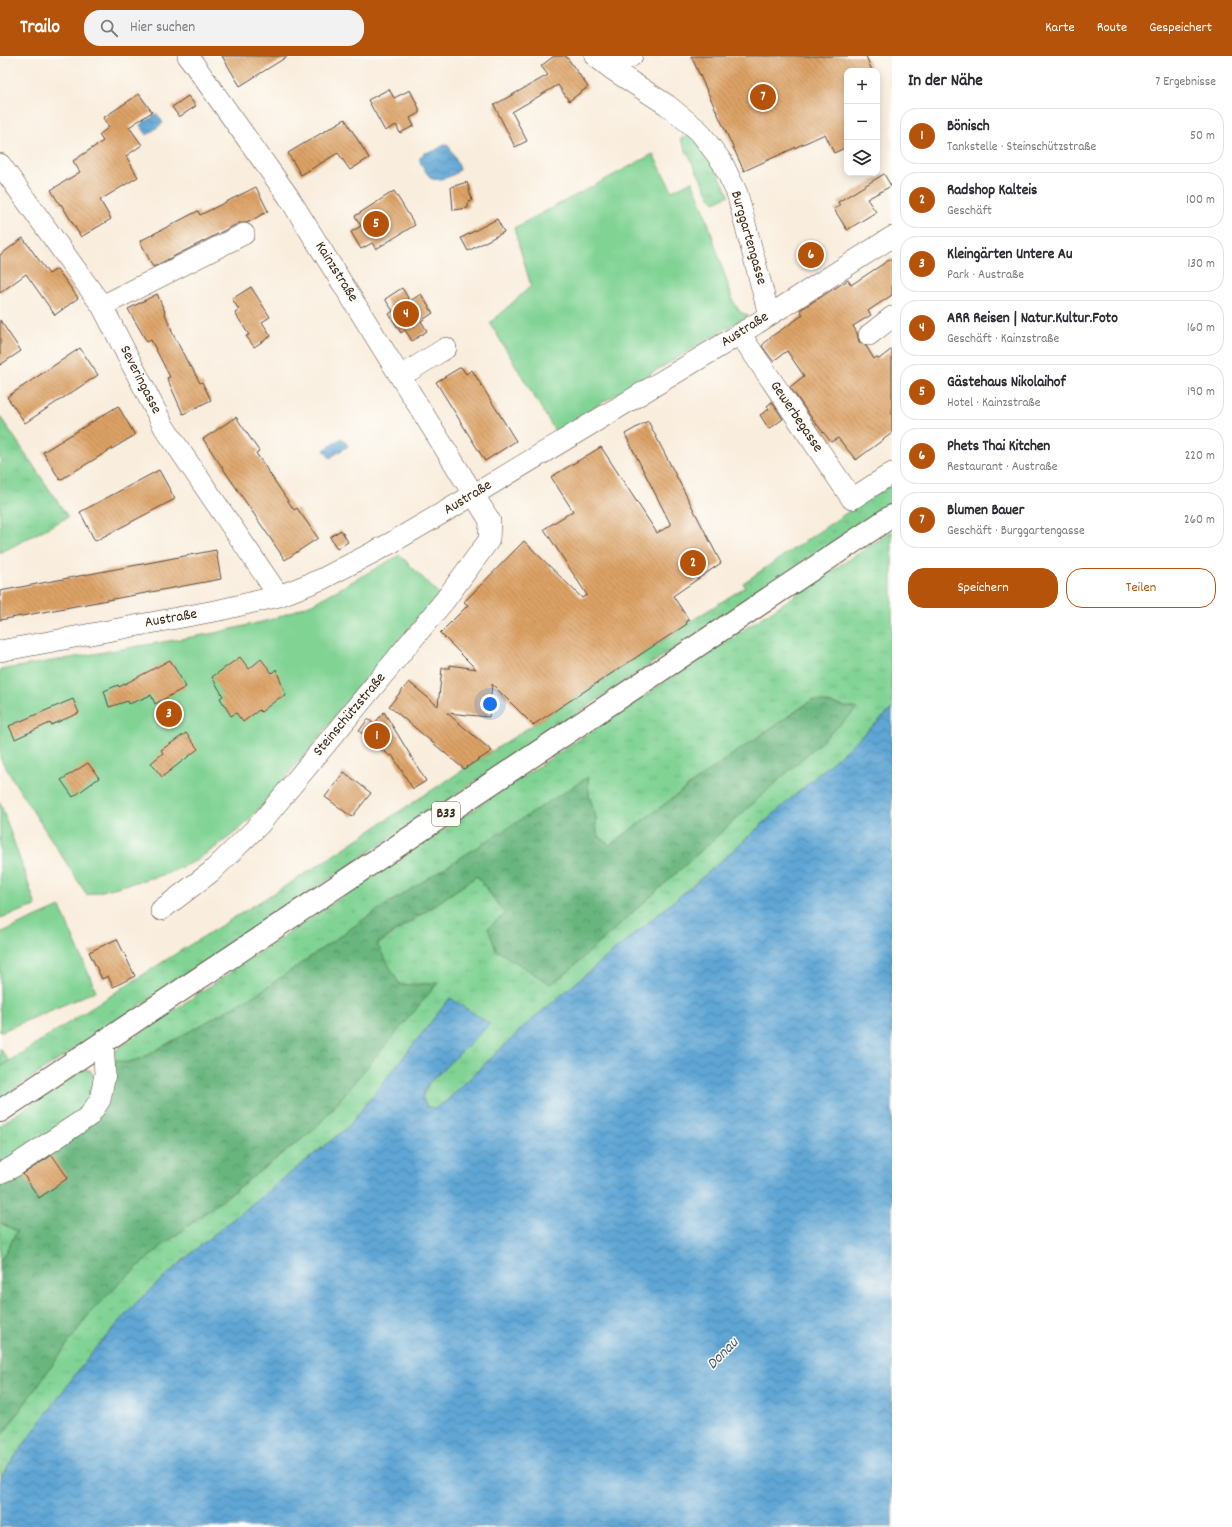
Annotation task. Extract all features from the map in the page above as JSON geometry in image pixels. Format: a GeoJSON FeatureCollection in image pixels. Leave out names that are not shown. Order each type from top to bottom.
{"type":"FeatureCollection","features":[{"type":"Feature","properties":{"kind":"highway","name":"B33"},"geometry":{"type":"LineString","coordinates":[[0,1111],[892,516]]}},
{"type":"Feature","properties":{"kind":"street","name":"Kainzstraße"},"geometry":{"type":"LineString","coordinates":[[188,56],[288,196],[475,494]]}},
{"type":"Feature","properties":{"kind":"street","name":"Burggartengasse"},"geometry":{"type":"LineString","coordinates":[[595,56],[613,70],[667,105],[699,131],[722,162],[738,193],[770,315]]}},
{"type":"Feature","properties":{"kind":"street"},"geometry":{"type":"LineString","coordinates":[[613,70],[620,62],[632,56]]}},
{"type":"Feature","properties":{"kind":"street","name":"Severingasse"},"geometry":{"type":"LineString","coordinates":[[0,164],[102,306],[164,428],[279,596]]}},
{"type":"Feature","properties":{"kind":"street"},"geometry":{"type":"LineString","coordinates":[[102,306],[244,234]]}},
{"type":"Feature","properties":{"kind":"street","name":"Austraße"},"geometry":{"type":"LineString","coordinates":[[0,651],[220,610],[279,596],[322,579],[366,557],[475,494],[740,334],[892,237]]}},
{"type":"Feature","properties":{"kind":"street"},"geometry":{"type":"LineString","coordinates":[[869,335],[892,317]]}},
{"type":"Feature","properties":{"kind":"street","name":"Gewerbegasse"},"geometry":{"type":"LineString","coordinates":[[740,334],[852,499],[892,473]]}},
{"type":"Feature","properties":{"kind":"street"},"geometry":{"type":"LineString","coordinates":[[401,376],[446,348]]}},
{"type":"Feature","properties":{"kind":"street","name":"Steinschützstraße"},"geometry":{"type":"LineString","coordinates":[[161,910],[211,872],[259,826],[445,600],[489,540],[490,521],[475,494]]}},
{"type":"Feature","properties":{"kind":"street"},"geometry":{"type":"LineString","coordinates":[[0,1173],[14,1167],[89,1116],[100,1100],[105,1074],[103,1043]]}},
{"type":"Feature","properties":{"kind":"green space"},"geometry":{"type":"Polygon","coordinates":[[[692,134],[712,161],[729,195],[715,202],[710,197],[680,139],[692,134]]]}},
{"type":"Feature","properties":{"kind":"green space"},"geometry":{"type":"Polygon","coordinates":[[[653,154],[672,191],[692,181],[703,207],[733,301],[740,312],[749,315],[555,431],[490,323],[531,286],[514,228],[653,154]]]}},
{"type":"Feature","properties":{"kind":"green space"},"geometry":{"type":"Polygon","coordinates":[[[0,416],[68,517],[0,553],[0,416]]]}},
{"type":"Feature","properties":{"kind":"green space"},"geometry":{"type":"Polygon","coordinates":[[[892,484],[892,502],[874,515],[0,1099],[0,1067],[180,951],[308,872],[687,625],[686,621],[691,621],[745,587],[743,583],[892,484]]]}},
{"type":"Feature","properties":{"kind":"green space"},"geometry":{"type":"Polygon","coordinates":[[[892,531],[892,709],[705,875],[529,1022],[445,1102],[435,1108],[427,1107],[422,1097],[429,1083],[489,1024],[450,998],[348,1127],[197,1248],[138,1301],[89,1356],[0,1477],[0,1438],[89,1314],[123,1279],[162,1246],[315,1129],[437,983],[400,985],[377,945],[477,876],[505,914],[563,976],[857,709],[812,700],[713,768],[610,845],[597,835],[596,818],[589,795],[588,778],[370,915],[260,992],[142,1058],[125,1063],[114,1059],[116,1050],[255,955],[892,531]]]}},
{"type":"Feature","properties":{"kind":"green space"},"geometry":{"type":"Polygon","coordinates":[[[400,555],[440,595],[384,656],[273,794],[242,827],[193,862],[166,874],[87,895],[0,758],[0,670],[215,633],[270,620],[312,604],[400,555]]]}},
{"type":"Feature","properties":{"kind":"green space"},"geometry":{"type":"Polygon","coordinates":[[[812,700],[857,709],[563,976],[550,984],[496,950],[488,928],[505,914],[477,876],[377,944],[400,985],[438,983],[315,1129],[162,1246],[124,1279],[89,1314],[0,1438],[0,1262],[17,1231],[0,1223],[0,1181],[92,1121],[114,1059],[125,1063],[142,1058],[260,992],[370,915],[588,777],[589,795],[596,818],[597,835],[610,845],[713,768],[812,700]]]}},
{"type":"Feature","properties":{"kind":"green space"},"geometry":{"type":"Polygon","coordinates":[[[0,802],[36,906],[0,918],[0,802]]]}},
{"type":"Feature","properties":{"kind":"green space"},"geometry":{"type":"Polygon","coordinates":[[[60,907],[96,991],[0,1032],[0,933],[60,907]]]}},
{"type":"Feature","properties":{"kind":"green space"},"geometry":{"type":"Polygon","coordinates":[[[0,1048],[9,1061],[0,1067],[0,1048]]]}},
{"type":"Feature","properties":{"kind":"green space"},"geometry":{"type":"Polygon","coordinates":[[[85,1069],[90,1070],[93,1076],[93,1088],[88,1100],[76,1115],[0,1164],[0,1125],[85,1069]]]}},
{"type":"Feature","properties":{"kind":"green space"},"geometry":{"type":"Polygon","coordinates":[[[0,1223],[17,1231],[0,1262],[0,1223]]]}},
{"type":"Feature","properties":{"kind":"water"},"geometry":{"type":"Polygon","coordinates":[[[157,114],[163,123],[147,135],[140,125],[157,114]]]}},
{"type":"Feature","properties":{"kind":"water"},"geometry":{"type":"Polygon","coordinates":[[[445,145],[449,146],[459,166],[459,170],[447,178],[432,179],[421,164],[420,157],[425,153],[434,151],[445,145]]]}},
{"type":"Feature","properties":{"kind":"water"},"geometry":{"type":"Polygon","coordinates":[[[342,438],[348,446],[330,458],[324,450],[342,438]]]}},
{"type":"Feature","properties":{"kind":"water","name":"Donau"},"geometry":{"type":"Polygon","coordinates":[[[892,709],[892,1527],[0,1527],[0,1477],[89,1356],[138,1301],[197,1248],[348,1127],[450,998],[490,1024],[429,1083],[422,1097],[427,1107],[435,1108],[445,1102],[529,1022],[705,875],[892,709]]]}},
{"type":"Feature","properties":{"kind":"building"},"geometry":{"type":"Polygon","coordinates":[[[222,56],[288,56],[240,86],[222,56]]]}},
{"type":"Feature","properties":{"kind":"building"},"geometry":{"type":"Polygon","coordinates":[[[554,56],[566,56],[588,87],[569,101],[558,85],[512,112],[527,141],[515,147],[494,105],[548,75],[541,66],[554,56]]]}},
{"type":"Feature","properties":{"kind":"building"},"geometry":{"type":"Polygon","coordinates":[[[691,56],[866,56],[871,68],[844,68],[844,148],[834,153],[825,134],[744,171],[691,56]]]}},
{"type":"Feature","properties":{"kind":"building"},"geometry":{"type":"Polygon","coordinates":[[[389,89],[394,98],[410,90],[419,108],[419,113],[410,118],[414,126],[400,133],[396,125],[385,131],[368,100],[389,89]]]}},
{"type":"Feature","properties":{"kind":"building"},"geometry":{"type":"Polygon","coordinates":[[[139,94],[152,112],[129,127],[142,145],[126,156],[138,177],[100,200],[111,219],[81,237],[51,190],[80,172],[73,161],[103,141],[99,135],[109,127],[103,118],[139,94]]]}},
{"type":"Feature","properties":{"kind":"building"},"geometry":{"type":"Polygon","coordinates":[[[188,96],[196,106],[179,117],[172,107],[188,96]]]}},
{"type":"Feature","properties":{"kind":"building"},"geometry":{"type":"Polygon","coordinates":[[[345,119],[369,158],[350,170],[338,153],[301,175],[288,153],[345,119]]]}},
{"type":"Feature","properties":{"kind":"building"},"geometry":{"type":"Polygon","coordinates":[[[884,174],[891,186],[867,199],[876,212],[847,230],[834,209],[840,206],[838,202],[884,174]]]}},
{"type":"Feature","properties":{"kind":"building"},"geometry":{"type":"Polygon","coordinates":[[[467,182],[472,201],[468,202],[468,208],[453,210],[451,187],[467,182]]]}},
{"type":"Feature","properties":{"kind":"building"},"geometry":{"type":"Polygon","coordinates":[[[256,187],[268,211],[247,223],[239,223],[153,267],[140,241],[198,211],[200,215],[256,187]]]}},
{"type":"Feature","properties":{"kind":"building"},"geometry":{"type":"Polygon","coordinates":[[[394,191],[415,225],[376,249],[372,243],[361,249],[351,232],[361,226],[355,216],[394,191]]]}},
{"type":"Feature","properties":{"kind":"building"},"geometry":{"type":"Polygon","coordinates":[[[497,219],[504,232],[468,251],[461,238],[497,219]]]}},
{"type":"Feature","properties":{"kind":"building"},"geometry":{"type":"Polygon","coordinates":[[[23,238],[49,274],[57,269],[78,298],[55,315],[26,274],[0,293],[0,255],[23,238]]]}},
{"type":"Feature","properties":{"kind":"building"},"geometry":{"type":"Polygon","coordinates":[[[892,258],[892,295],[868,311],[871,315],[853,326],[857,333],[859,342],[866,346],[874,359],[876,357],[879,359],[892,349],[892,433],[856,460],[838,438],[831,442],[790,387],[804,376],[787,351],[773,361],[762,346],[769,338],[803,315],[800,310],[848,280],[851,285],[892,258]]]}},
{"type":"Feature","properties":{"kind":"building"},"geometry":{"type":"Polygon","coordinates":[[[251,287],[270,317],[262,322],[271,336],[254,347],[246,336],[249,335],[235,313],[239,310],[232,299],[251,287]]]}},
{"type":"Feature","properties":{"kind":"building"},"geometry":{"type":"Polygon","coordinates":[[[402,288],[410,301],[421,294],[433,313],[421,321],[427,331],[412,341],[405,330],[401,333],[389,314],[393,311],[385,299],[402,288]]]}},
{"type":"Feature","properties":{"kind":"building"},"geometry":{"type":"Polygon","coordinates":[[[157,294],[171,330],[190,367],[191,366],[200,383],[202,382],[211,400],[183,414],[167,378],[170,377],[151,340],[147,342],[128,309],[157,294]]]}},
{"type":"Feature","properties":{"kind":"building"},"geometry":{"type":"Polygon","coordinates":[[[0,320],[21,351],[0,365],[0,320]]]}},
{"type":"Feature","properties":{"kind":"building"},"geometry":{"type":"Polygon","coordinates":[[[80,348],[98,375],[25,423],[7,397],[80,348]]]}},
{"type":"Feature","properties":{"kind":"building"},"geometry":{"type":"Polygon","coordinates":[[[461,367],[466,374],[472,370],[516,441],[485,461],[436,382],[461,367]]]}},
{"type":"Feature","properties":{"kind":"building"},"geometry":{"type":"Polygon","coordinates":[[[772,402],[783,419],[769,429],[760,415],[769,409],[767,406],[772,402]]]}},
{"type":"Feature","properties":{"kind":"building"},"geometry":{"type":"Polygon","coordinates":[[[118,406],[135,435],[60,480],[43,452],[118,406]]]}},
{"type":"Feature","properties":{"kind":"building"},"geometry":{"type":"Polygon","coordinates":[[[236,417],[259,451],[256,453],[294,510],[297,508],[318,538],[285,560],[203,439],[236,417]]]}},
{"type":"Feature","properties":{"kind":"building"},"geometry":{"type":"Polygon","coordinates":[[[648,421],[721,563],[673,596],[689,620],[686,621],[687,624],[533,725],[492,684],[489,717],[447,713],[492,751],[464,769],[389,706],[409,682],[438,706],[442,668],[450,668],[450,665],[476,669],[440,633],[468,605],[464,602],[524,541],[582,598],[587,595],[544,529],[573,511],[551,477],[601,447],[657,533],[671,525],[625,434],[648,421]]]}},
{"type":"Feature","properties":{"kind":"building"},"geometry":{"type":"Polygon","coordinates":[[[159,470],[175,499],[95,541],[80,512],[159,470]]]}},
{"type":"Feature","properties":{"kind":"building"},"geometry":{"type":"Polygon","coordinates":[[[341,530],[348,542],[337,549],[330,537],[341,530]]]}},
{"type":"Feature","properties":{"kind":"building"},"geometry":{"type":"Polygon","coordinates":[[[216,550],[221,579],[0,620],[0,591],[216,550]]]}},
{"type":"Feature","properties":{"kind":"building"},"geometry":{"type":"Polygon","coordinates":[[[240,657],[249,669],[261,659],[272,673],[276,669],[286,696],[279,698],[261,712],[259,710],[243,722],[236,713],[231,716],[220,698],[223,696],[212,677],[240,657]]]}},
{"type":"Feature","properties":{"kind":"building"},"geometry":{"type":"Polygon","coordinates":[[[170,660],[186,687],[155,704],[151,695],[129,704],[128,701],[109,707],[104,691],[118,685],[119,687],[170,660]]]}},
{"type":"Feature","properties":{"kind":"building"},"geometry":{"type":"Polygon","coordinates":[[[73,699],[79,713],[51,725],[50,723],[15,739],[9,726],[73,699]]]}},
{"type":"Feature","properties":{"kind":"building"},"geometry":{"type":"Polygon","coordinates":[[[384,712],[426,781],[413,789],[392,755],[390,756],[359,731],[368,719],[374,724],[384,712]]]}},
{"type":"Feature","properties":{"kind":"building"},"geometry":{"type":"Polygon","coordinates":[[[186,733],[198,749],[162,777],[151,763],[163,753],[161,750],[186,733]]]}},
{"type":"Feature","properties":{"kind":"building"},"geometry":{"type":"Polygon","coordinates":[[[88,763],[99,778],[73,797],[61,780],[88,763]]]}},
{"type":"Feature","properties":{"kind":"building"},"geometry":{"type":"Polygon","coordinates":[[[344,772],[371,793],[352,817],[325,797],[344,772]]]}},
{"type":"Feature","properties":{"kind":"building"},"geometry":{"type":"Polygon","coordinates":[[[117,939],[135,976],[113,987],[108,976],[102,979],[89,952],[117,939]]]}},
{"type":"Feature","properties":{"kind":"building"},"geometry":{"type":"Polygon","coordinates":[[[52,1155],[68,1178],[39,1198],[23,1174],[52,1155]]]}},
{"type":"Feature","properties":{"kind":"place","name":"Blumen Bauer"},"geometry":{"type":"Point","coordinates":[763,97]}},
{"type":"Feature","properties":{"kind":"place","name":"Gästehaus Nikolaihof"},"geometry":{"type":"Point","coordinates":[376,224]}},
{"type":"Feature","properties":{"kind":"place","name":"Phets Thai Kitchen"},"geometry":{"type":"Point","coordinates":[811,255]}},
{"type":"Feature","properties":{"kind":"place","name":"ARR Reisen | Natur.Kultur.Foto"},"geometry":{"type":"Point","coordinates":[406,314]}},
{"type":"Feature","properties":{"kind":"place","name":"Radshop Kalteis"},"geometry":{"type":"Point","coordinates":[693,563]}},
{"type":"Feature","properties":{"kind":"place","name":"Kleingärten Untere Au"},"geometry":{"type":"Point","coordinates":[169,714]}},
{"type":"Feature","properties":{"kind":"place","name":"Bönisch"},"geometry":{"type":"Point","coordinates":[377,736]}}]}
